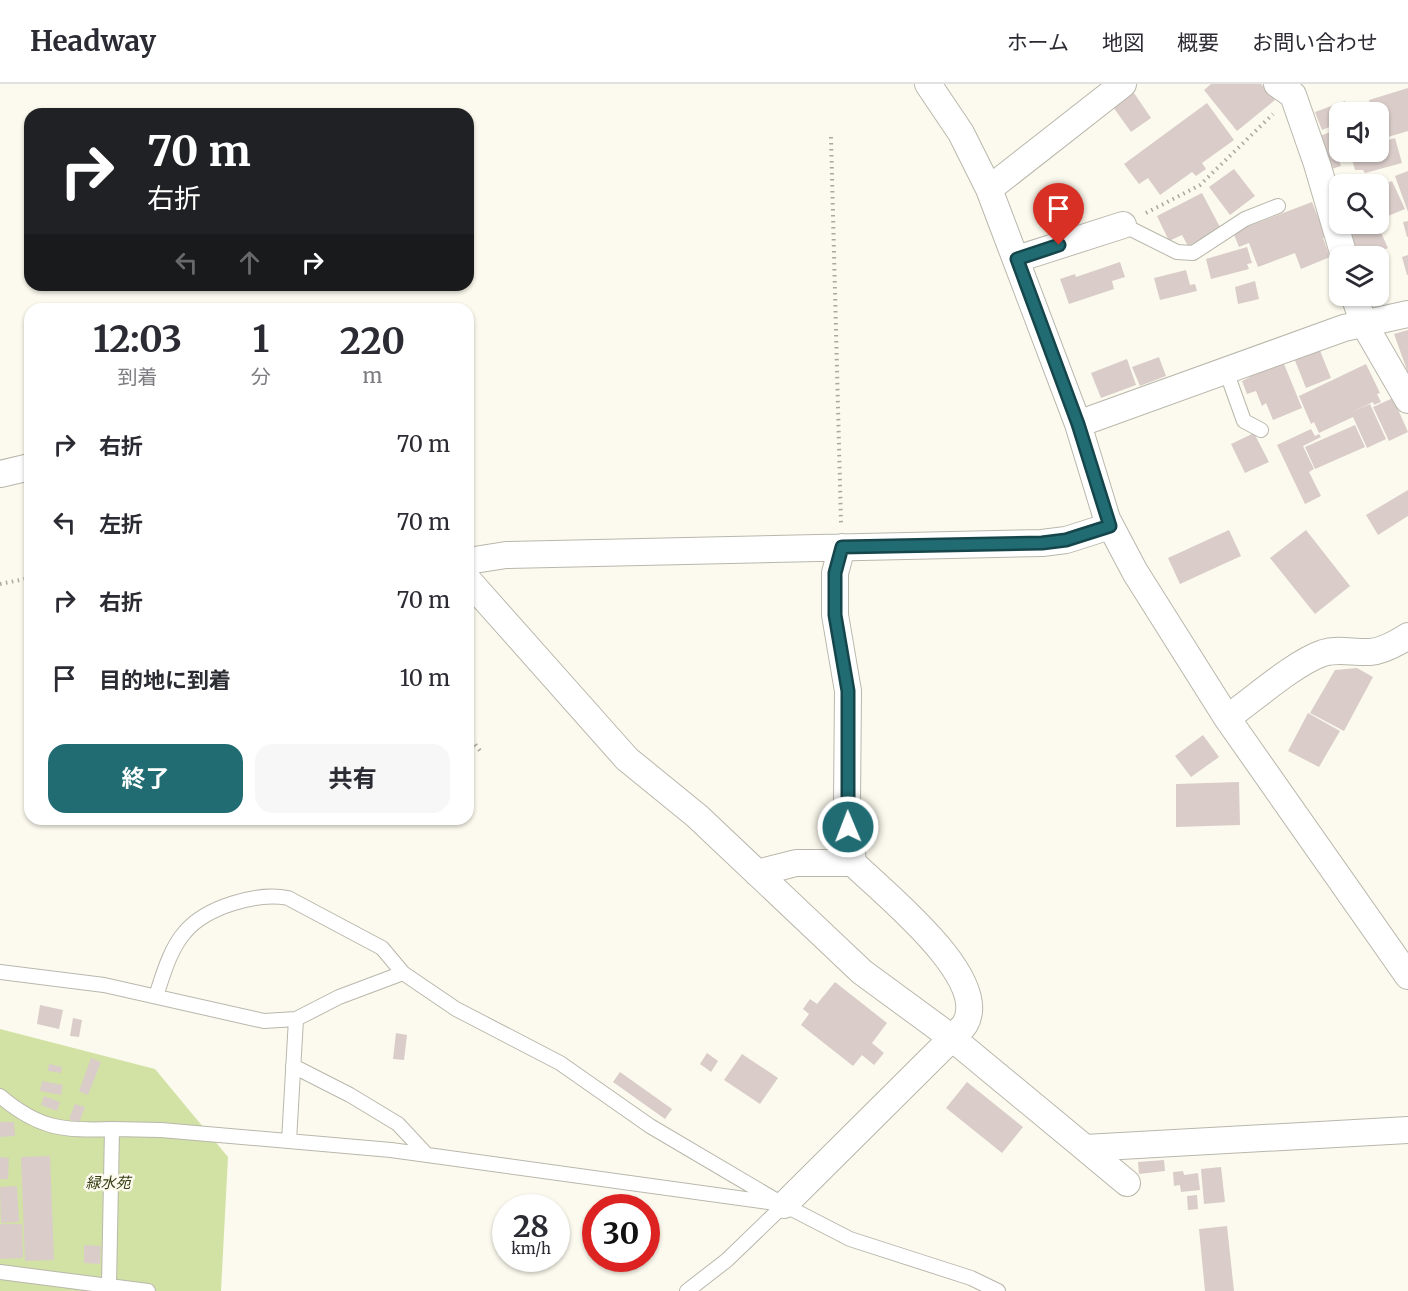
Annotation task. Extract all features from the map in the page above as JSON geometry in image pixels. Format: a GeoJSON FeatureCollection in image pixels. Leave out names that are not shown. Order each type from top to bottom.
{"type":"FeatureCollection","features":[{"type":"Feature","properties":{"kind":"street"},"geometry":{"type":"LineString","coordinates":[[928,84],[961,133],[989,189],[1078,424],[1110,526],[1135,572],[1227,718],[1408,976]]}},
{"type":"Feature","properties":{"kind":"street"},"geometry":{"type":"LineString","coordinates":[[989,189],[1123,84]]}},
{"type":"Feature","properties":{"kind":"street"},"geometry":{"type":"LineString","coordinates":[[1285,89],[1320,175],[1341,246]]}},
{"type":"Feature","properties":{"kind":"street"},"geometry":{"type":"LineString","coordinates":[[1017,259],[1123,225]]}},
{"type":"Feature","properties":{"kind":"street"},"geometry":{"type":"LineString","coordinates":[[1358,306],[1364,324],[1408,400]]}},
{"type":"Feature","properties":{"kind":"street"},"geometry":{"type":"LineString","coordinates":[[1078,424],[1225,369],[1364,324],[1408,314]]}},
{"type":"Feature","properties":{"kind":"street"},"geometry":{"type":"LineString","coordinates":[[0,474],[24,468]]}},
{"type":"Feature","properties":{"kind":"street"},"geometry":{"type":"LineString","coordinates":[[474,560],[506,555],[1042,543],[1066,540],[1110,526]]}},
{"type":"Feature","properties":{"kind":"street"},"geometry":{"type":"LineString","coordinates":[[784,1204],[952,1038],[966,1023],[968,1010],[959,971],[940,946],[853,863],[847,803],[848,691],[835,615],[835,573],[842,547]]}},
{"type":"Feature","properties":{"kind":"street"},"geometry":{"type":"LineString","coordinates":[[474,587],[627,759],[697,816],[862,972],[952,1038],[1126,1183]]}},
{"type":"Feature","properties":{"kind":"street"},"geometry":{"type":"LineString","coordinates":[[1227,718],[1308,660],[1325,652],[1339,650],[1371,652],[1385,648],[1408,636]]}},
{"type":"Feature","properties":{"kind":"street"},"geometry":{"type":"LineString","coordinates":[[757,873],[796,862],[853,863]]}},
{"type":"Feature","properties":{"kind":"street"},"geometry":{"type":"LineString","coordinates":[[1084,1148],[1408,1130]]}},
{"type":"Feature","properties":{"kind":"lane"},"geometry":{"type":"LineString","coordinates":[[1123,225],[1177,252],[1193,253],[1245,219],[1278,206]]}},
{"type":"Feature","properties":{"kind":"lane"},"geometry":{"type":"LineString","coordinates":[[1225,369],[1244,421],[1262,430]]}},
{"type":"Feature","properties":{"kind":"lane"},"geometry":{"type":"LineString","coordinates":[[156,996],[166,966],[185,932],[226,906],[245,899],[275,896],[304,906],[382,948],[404,973],[456,1009],[560,1063],[650,1126],[784,1204],[850,1239],[971,1278],[998,1291]]}},
{"type":"Feature","properties":{"kind":"lane"},"geometry":{"type":"LineString","coordinates":[[0,972],[45,976],[156,996],[264,1021],[296,1019],[339,996],[404,973]]}},
{"type":"Feature","properties":{"kind":"lane"},"geometry":{"type":"LineString","coordinates":[[289,1141],[296,1019]]}},
{"type":"Feature","properties":{"kind":"lane"},"geometry":{"type":"LineString","coordinates":[[293,1066],[350,1095],[398,1124],[426,1154]]}},
{"type":"Feature","properties":{"kind":"lane"},"geometry":{"type":"LineString","coordinates":[[0,1096],[17,1110],[43,1124],[68,1131],[161,1130],[426,1154],[784,1204]]}},
{"type":"Feature","properties":{"kind":"lane"},"geometry":{"type":"LineString","coordinates":[[109,1285],[112,1129]]}},
{"type":"Feature","properties":{"kind":"lane"},"geometry":{"type":"LineString","coordinates":[[687,1291],[727,1260],[784,1204]]}},
{"type":"Feature","properties":{"kind":"lane"},"geometry":{"type":"LineString","coordinates":[[0,1272],[148,1291]]}},
{"type":"Feature","properties":{"kind":"path"},"geometry":{"type":"LineString","coordinates":[[1123,225],[1200,185],[1285,89]]}},
{"type":"Feature","properties":{"kind":"path"},"geometry":{"type":"LineString","coordinates":[[831,136],[842,547]]}},
{"type":"Feature","properties":{"kind":"path"},"geometry":{"type":"LineString","coordinates":[[0,584],[24,579]]}},
{"type":"Feature","properties":{"kind":"path"},"geometry":{"type":"LineString","coordinates":[[474,743],[481,752]]}},
{"type":"Feature","properties":{"kind":"green space","name":"緑水苑"},"geometry":{"type":"Polygon","coordinates":[[[0,1029],[155,1069],[228,1157],[221,1291],[0,1291],[0,1029]]]}},
{"type":"Feature","properties":{"kind":"building"},"geometry":{"type":"Polygon","coordinates":[[[1211,84],[1261,84],[1275,100],[1237,131],[1204,90],[1211,84]]]}},
{"type":"Feature","properties":{"kind":"building"},"geometry":{"type":"Polygon","coordinates":[[[1408,88],[1408,131],[1389,137],[1389,102],[1370,102],[1369,100],[1408,88]]]}},
{"type":"Feature","properties":{"kind":"building"},"geometry":{"type":"Polygon","coordinates":[[[1134,93],[1151,118],[1131,132],[1113,107],[1134,93]]]}},
{"type":"Feature","properties":{"kind":"building"},"geometry":{"type":"Polygon","coordinates":[[[1207,103],[1234,140],[1202,163],[1206,169],[1196,176],[1192,172],[1160,195],[1148,178],[1139,184],[1124,164],[1207,103]]]}},
{"type":"Feature","properties":{"kind":"building"},"geometry":{"type":"Polygon","coordinates":[[[1329,107],[1329,127],[1322,130],[1315,112],[1329,107]]]}},
{"type":"Feature","properties":{"kind":"building"},"geometry":{"type":"Polygon","coordinates":[[[1329,133],[1329,162],[1340,162],[1341,166],[1329,170],[1319,136],[1329,133]]]}},
{"type":"Feature","properties":{"kind":"building"},"geometry":{"type":"Polygon","coordinates":[[[1395,138],[1402,163],[1365,173],[1363,170],[1355,170],[1353,162],[1389,162],[1389,140],[1395,138]]]}},
{"type":"Feature","properties":{"kind":"building"},"geometry":{"type":"Polygon","coordinates":[[[1234,169],[1255,196],[1230,215],[1209,187],[1234,169]]]}},
{"type":"Feature","properties":{"kind":"building"},"geometry":{"type":"Polygon","coordinates":[[[1408,171],[1408,212],[1395,176],[1408,171]]]}},
{"type":"Feature","properties":{"kind":"building"},"geometry":{"type":"Polygon","coordinates":[[[1392,181],[1405,209],[1389,216],[1389,182],[1392,181]]]}},
{"type":"Feature","properties":{"kind":"building"},"geometry":{"type":"Polygon","coordinates":[[[1202,193],[1221,229],[1188,246],[1182,235],[1169,241],[1157,216],[1202,193]]]}},
{"type":"Feature","properties":{"kind":"building"},"geometry":{"type":"Polygon","coordinates":[[[1312,202],[1326,237],[1323,238],[1329,257],[1301,269],[1295,253],[1258,267],[1249,243],[1239,247],[1233,232],[1312,202]]]}},
{"type":"Feature","properties":{"kind":"building"},"geometry":{"type":"Polygon","coordinates":[[[1408,221],[1408,237],[1407,237],[1403,222],[1408,221]]]}},
{"type":"Feature","properties":{"kind":"building"},"geometry":{"type":"Polygon","coordinates":[[[1382,234],[1387,246],[1352,246],[1347,236],[1382,234]]]}},
{"type":"Feature","properties":{"kind":"building"},"geometry":{"type":"Polygon","coordinates":[[[1247,247],[1252,263],[1247,264],[1249,269],[1211,279],[1206,259],[1247,247]]]}},
{"type":"Feature","properties":{"kind":"building"},"geometry":{"type":"Polygon","coordinates":[[[1408,255],[1408,275],[1407,275],[1402,257],[1408,255]]]}},
{"type":"Feature","properties":{"kind":"building"},"geometry":{"type":"Polygon","coordinates":[[[1120,262],[1125,277],[1112,281],[1114,289],[1069,304],[1060,279],[1075,274],[1076,277],[1120,262]]]}},
{"type":"Feature","properties":{"kind":"building"},"geometry":{"type":"Polygon","coordinates":[[[1186,270],[1190,285],[1195,284],[1197,291],[1160,300],[1154,278],[1186,270]]]}},
{"type":"Feature","properties":{"kind":"building"},"geometry":{"type":"Polygon","coordinates":[[[1255,281],[1259,299],[1238,304],[1235,287],[1255,281]]]}},
{"type":"Feature","properties":{"kind":"building"},"geometry":{"type":"Polygon","coordinates":[[[1408,330],[1408,373],[1394,334],[1408,330]]]}},
{"type":"Feature","properties":{"kind":"building"},"geometry":{"type":"Polygon","coordinates":[[[1319,348],[1331,378],[1306,388],[1294,358],[1319,348]]]}},
{"type":"Feature","properties":{"kind":"building"},"geometry":{"type":"Polygon","coordinates":[[[1159,357],[1166,376],[1140,386],[1132,367],[1159,357]]]}},
{"type":"Feature","properties":{"kind":"building"},"geometry":{"type":"Polygon","coordinates":[[[1127,359],[1136,385],[1101,398],[1091,373],[1127,359]]]}},
{"type":"Feature","properties":{"kind":"building"},"geometry":{"type":"Polygon","coordinates":[[[1282,359],[1302,408],[1273,420],[1266,403],[1262,406],[1256,391],[1247,394],[1242,381],[1250,377],[1248,373],[1282,359]]]}},
{"type":"Feature","properties":{"kind":"building"},"geometry":{"type":"Polygon","coordinates":[[[1366,364],[1380,393],[1377,394],[1381,402],[1374,405],[1373,402],[1350,413],[1370,404],[1386,439],[1367,448],[1353,417],[1319,433],[1314,422],[1311,424],[1299,396],[1366,364]]]}},
{"type":"Feature","properties":{"kind":"building"},"geometry":{"type":"Polygon","coordinates":[[[1393,398],[1408,432],[1389,441],[1373,407],[1393,398]]]}},
{"type":"Feature","properties":{"kind":"building"},"geometry":{"type":"Polygon","coordinates":[[[1355,425],[1365,447],[1315,469],[1305,447],[1355,425]]]}},
{"type":"Feature","properties":{"kind":"building"},"geometry":{"type":"Polygon","coordinates":[[[1311,429],[1315,436],[1319,434],[1321,437],[1303,446],[1314,469],[1309,472],[1321,496],[1305,504],[1277,445],[1311,429]]]}},
{"type":"Feature","properties":{"kind":"building"},"geometry":{"type":"Polygon","coordinates":[[[1254,433],[1269,462],[1245,473],[1231,444],[1254,433]]]}},
{"type":"Feature","properties":{"kind":"building"},"geometry":{"type":"Polygon","coordinates":[[[1408,490],[1408,516],[1378,535],[1366,515],[1408,490]]]}},
{"type":"Feature","properties":{"kind":"building"},"geometry":{"type":"Polygon","coordinates":[[[1229,530],[1241,556],[1180,584],[1168,558],[1229,530]]]}},
{"type":"Feature","properties":{"kind":"building"},"geometry":{"type":"Polygon","coordinates":[[[1306,530],[1350,586],[1315,614],[1270,558],[1306,530]]]}},
{"type":"Feature","properties":{"kind":"building"},"geometry":{"type":"Polygon","coordinates":[[[1357,668],[1373,677],[1344,731],[1310,713],[1335,670],[1357,668]]]}},
{"type":"Feature","properties":{"kind":"building"},"geometry":{"type":"Polygon","coordinates":[[[1308,713],[1340,731],[1319,767],[1288,751],[1308,713]]]}},
{"type":"Feature","properties":{"kind":"building"},"geometry":{"type":"Polygon","coordinates":[[[1203,735],[1219,757],[1191,777],[1175,756],[1203,735]]]}},
{"type":"Feature","properties":{"kind":"building"},"geometry":{"type":"Polygon","coordinates":[[[1239,782],[1240,825],[1176,827],[1176,784],[1239,782]]]}},
{"type":"Feature","properties":{"kind":"building"},"geometry":{"type":"Polygon","coordinates":[[[835,982],[887,1023],[872,1043],[884,1053],[874,1065],[862,1055],[853,1066],[801,1025],[809,1014],[803,1009],[810,999],[817,1004],[835,982]]]}},
{"type":"Feature","properties":{"kind":"building"},"geometry":{"type":"Polygon","coordinates":[[[40,1005],[63,1010],[59,1029],[37,1024],[40,1005]]]}},
{"type":"Feature","properties":{"kind":"building"},"geometry":{"type":"Polygon","coordinates":[[[73,1018],[82,1020],[79,1037],[70,1036],[73,1018]]]}},
{"type":"Feature","properties":{"kind":"building"},"geometry":{"type":"Polygon","coordinates":[[[396,1033],[407,1035],[404,1060],[393,1059],[396,1033]]]}},
{"type":"Feature","properties":{"kind":"building"},"geometry":{"type":"Polygon","coordinates":[[[707,1053],[718,1061],[711,1072],[700,1064],[707,1053]]]}},
{"type":"Feature","properties":{"kind":"building"},"geometry":{"type":"Polygon","coordinates":[[[742,1054],[778,1078],[760,1104],[724,1080],[742,1054]]]}},
{"type":"Feature","properties":{"kind":"building"},"geometry":{"type":"Polygon","coordinates":[[[91,1058],[101,1062],[88,1095],[79,1091],[91,1058]]]}},
{"type":"Feature","properties":{"kind":"building"},"geometry":{"type":"Polygon","coordinates":[[[49,1064],[62,1067],[61,1073],[48,1071],[49,1064]]]}},
{"type":"Feature","properties":{"kind":"building"},"geometry":{"type":"Polygon","coordinates":[[[620,1072],[672,1109],[665,1119],[613,1082],[620,1072]]]}},
{"type":"Feature","properties":{"kind":"building"},"geometry":{"type":"Polygon","coordinates":[[[42,1081],[63,1085],[61,1095],[40,1091],[42,1081]]]}},
{"type":"Feature","properties":{"kind":"building"},"geometry":{"type":"Polygon","coordinates":[[[967,1082],[1023,1127],[1002,1153],[946,1108],[967,1082]]]}},
{"type":"Feature","properties":{"kind":"building"},"geometry":{"type":"Polygon","coordinates":[[[44,1096],[60,1102],[57,1111],[41,1105],[44,1096]]]}},
{"type":"Feature","properties":{"kind":"building"},"geometry":{"type":"Polygon","coordinates":[[[75,1104],[85,1107],[79,1123],[69,1119],[75,1104]]]}},
{"type":"Feature","properties":{"kind":"building"},"geometry":{"type":"Polygon","coordinates":[[[0,1122],[14,1122],[15,1136],[0,1137],[0,1122]]]}},
{"type":"Feature","properties":{"kind":"building"},"geometry":{"type":"Polygon","coordinates":[[[50,1156],[54,1260],[25,1261],[21,1157],[50,1156]]]}},
{"type":"Feature","properties":{"kind":"building"},"geometry":{"type":"Polygon","coordinates":[[[0,1157],[9,1158],[8,1179],[0,1179],[0,1157]]]}},
{"type":"Feature","properties":{"kind":"building"},"geometry":{"type":"Polygon","coordinates":[[[1164,1160],[1165,1171],[1139,1174],[1138,1162],[1164,1160]]]}},
{"type":"Feature","properties":{"kind":"building"},"geometry":{"type":"Polygon","coordinates":[[[1221,1167],[1225,1202],[1204,1204],[1201,1169],[1221,1167]]]}},
{"type":"Feature","properties":{"kind":"building"},"geometry":{"type":"Polygon","coordinates":[[[1183,1171],[1184,1175],[1198,1173],[1200,1190],[1181,1192],[1180,1185],[1174,1186],[1173,1172],[1183,1171]]]}},
{"type":"Feature","properties":{"kind":"building"},"geometry":{"type":"Polygon","coordinates":[[[17,1186],[19,1222],[1,1223],[0,1187],[17,1186]]]}},
{"type":"Feature","properties":{"kind":"building"},"geometry":{"type":"Polygon","coordinates":[[[1197,1195],[1198,1209],[1188,1210],[1187,1196],[1197,1195]]]}},
{"type":"Feature","properties":{"kind":"building"},"geometry":{"type":"Polygon","coordinates":[[[0,1224],[22,1224],[23,1258],[0,1259],[0,1224]]]}},
{"type":"Feature","properties":{"kind":"building"},"geometry":{"type":"Polygon","coordinates":[[[1227,1226],[1234,1291],[1205,1291],[1199,1229],[1227,1226]]]}},
{"type":"Feature","properties":{"kind":"building"},"geometry":{"type":"Polygon","coordinates":[[[84,1245],[101,1246],[100,1264],[84,1263],[84,1245]]]}},
{"type":"Feature","properties":{"kind":"route"},"geometry":{"type":"LineString","coordinates":[[848,827],[848,691],[835,615],[835,573],[842,547],[1042,543],[1066,540],[1110,526],[1078,424],[1017,259],[1059,245]]}}]}
